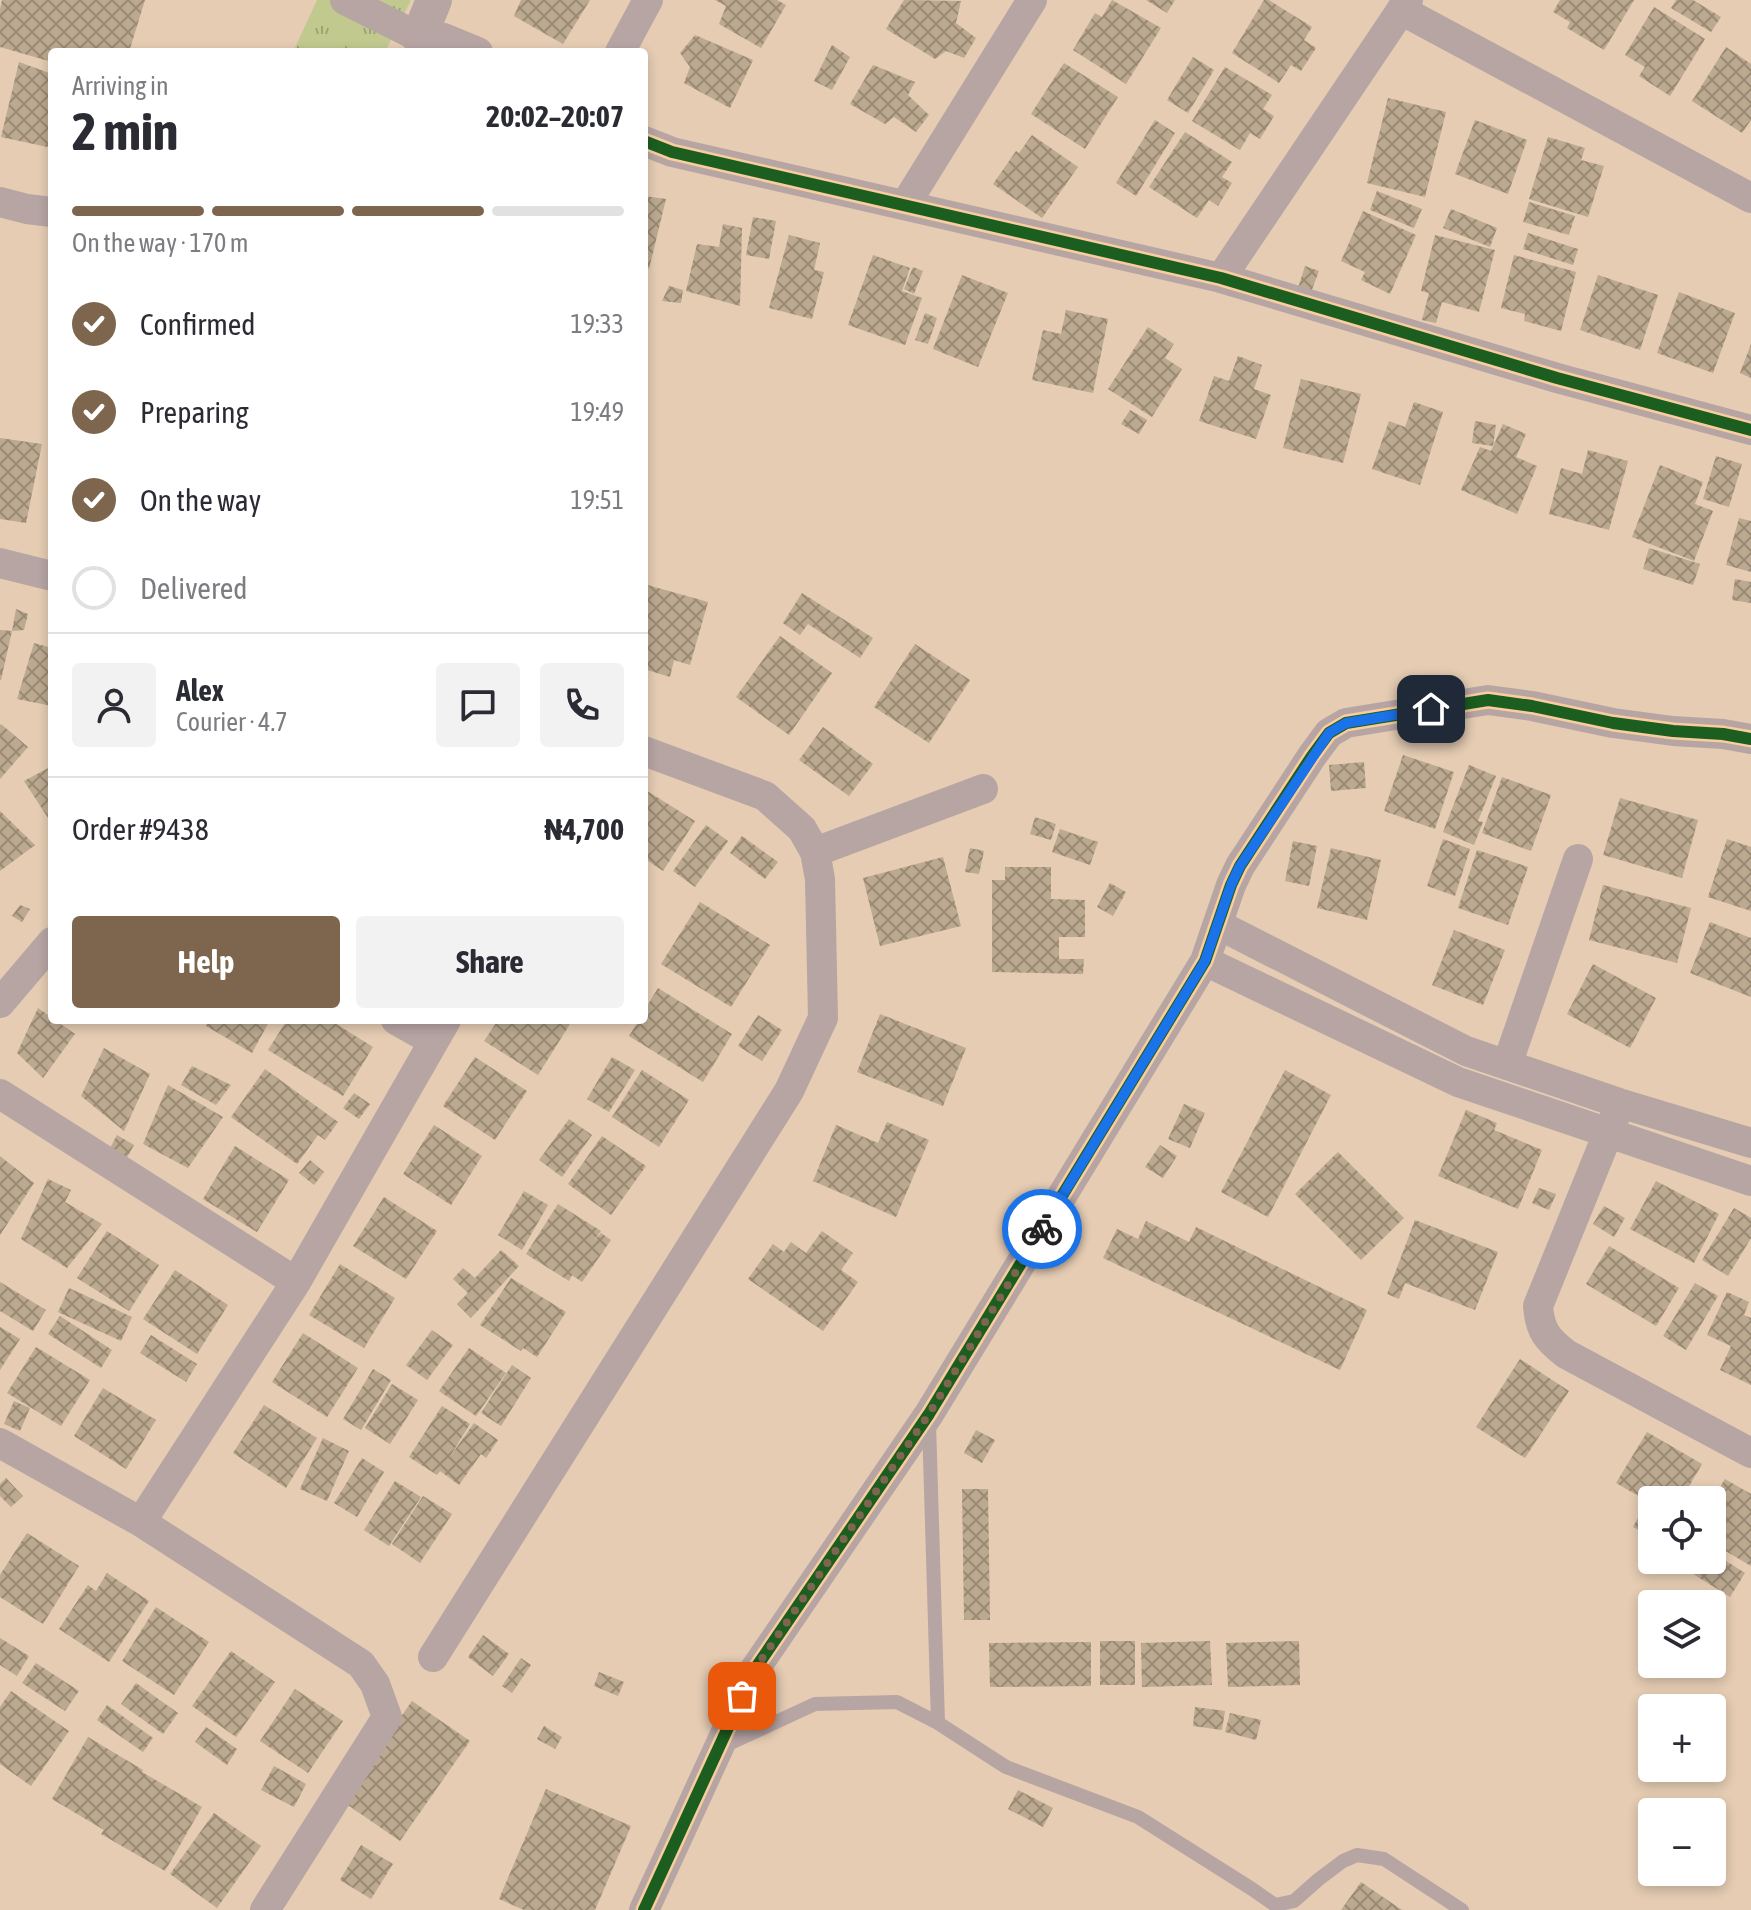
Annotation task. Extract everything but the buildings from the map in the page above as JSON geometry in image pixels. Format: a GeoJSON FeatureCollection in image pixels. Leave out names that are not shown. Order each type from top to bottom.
{"type":"FeatureCollection","features":[{"type":"Feature","properties":{"kind":"street"},"geometry":{"type":"LineString","coordinates":[[345,0],[419,47]]}},
{"type":"Feature","properties":{"kind":"street"},"geometry":{"type":"LineString","coordinates":[[419,47],[434,0]]}},
{"type":"Feature","properties":{"kind":"street"},"geometry":{"type":"LineString","coordinates":[[622,48],[648,0]]}},
{"type":"Feature","properties":{"kind":"street"},"geometry":{"type":"LineString","coordinates":[[905,205],[1032,0]]}},
{"type":"Feature","properties":{"kind":"street"},"geometry":{"type":"LineString","coordinates":[[1221,278],[1404,5],[1751,198]]}},
{"type":"Feature","properties":{"kind":"street"},"geometry":{"type":"LineString","coordinates":[[419,47],[444,38],[468,48]]}},
{"type":"Feature","properties":{"kind":"street"},"geometry":{"type":"LineString","coordinates":[[648,143],[672,152],[1221,278],[1541,374],[1751,430]]}},
{"type":"Feature","properties":{"kind":"street"},"geometry":{"type":"LineString","coordinates":[[0,202],[48,212]]}},
{"type":"Feature","properties":{"kind":"street"},"geometry":{"type":"LineString","coordinates":[[0,563],[48,575]]}},
{"type":"Feature","properties":{"kind":"street"},"geometry":{"type":"LineString","coordinates":[[644,1910],[755,1669],[929,1414],[1205,961],[1240,866],[1329,733],[1346,723],[1488,700],[1613,723],[1751,739]]}},
{"type":"Feature","properties":{"kind":"street"},"geometry":{"type":"LineString","coordinates":[[433,1657],[781,1104],[823,1018],[820,879],[815,852],[802,829],[765,796],[648,752]]}},
{"type":"Feature","properties":{"kind":"street"},"geometry":{"type":"LineString","coordinates":[[815,852],[983,789]]}},
{"type":"Feature","properties":{"kind":"street"},"geometry":{"type":"LineString","coordinates":[[1507,1065],[1578,859]]}},
{"type":"Feature","properties":{"kind":"street"},"geometry":{"type":"LineString","coordinates":[[1219,925],[1466,1051],[1619,1103],[1751,1143]]}},
{"type":"Feature","properties":{"kind":"street"},"geometry":{"type":"LineString","coordinates":[[0,1003],[48,947]]}},
{"type":"Feature","properties":{"kind":"street"},"geometry":{"type":"LineString","coordinates":[[1205,961],[1458,1082],[1751,1181]]}},
{"type":"Feature","properties":{"kind":"street"},"geometry":{"type":"LineString","coordinates":[[141,1522],[296,1282],[440,1030],[414,1024]]}},
{"type":"Feature","properties":{"kind":"street"},"geometry":{"type":"LineString","coordinates":[[0,1094],[296,1282]]}},
{"type":"Feature","properties":{"kind":"street"},"geometry":{"type":"LineString","coordinates":[[1619,1103],[1538,1306],[1539,1324],[1550,1342],[1566,1354],[1751,1453]]}},
{"type":"Feature","properties":{"kind":"street"},"geometry":{"type":"LineString","coordinates":[[0,1443],[141,1522],[361,1664],[375,1684],[387,1717],[265,1910]]}},
{"type":"Feature","properties":{"kind":"lane"},"geometry":{"type":"LineString","coordinates":[[929,1414],[938,1723]]}},
{"type":"Feature","properties":{"kind":"lane"},"geometry":{"type":"LineString","coordinates":[[718,1749],[815,1704],[897,1702],[938,1723],[1006,1767],[1138,1817],[1275,1905],[1294,1901],[1343,1861],[1357,1855],[1384,1859],[1462,1910]]}},
{"type":"Feature","properties":{"kind":"green space"},"geometry":{"type":"Polygon","coordinates":[[[317,0],[411,0],[387,48],[295,48],[317,0]]]}},
{"type":"Feature","properties":{"kind":"cycle path"},"geometry":{"type":"LineString","coordinates":[[648,143],[672,152],[1221,278],[1557,378],[1751,430]]}},
{"type":"Feature","properties":{"kind":"cycle path"},"geometry":{"type":"LineString","coordinates":[[644,1910],[755,1669],[929,1414],[1205,961],[1240,866],[1329,733],[1346,723],[1488,700],[1613,723],[1751,739]]}},
{"type":"Feature","properties":{"kind":"way so far"},"geometry":{"type":"LineString","coordinates":[[742,1696],[755,1669],[929,1414],[1042,1229]]}},
{"type":"Feature","properties":{"kind":"route"},"geometry":{"type":"LineString","coordinates":[[1042,1229],[1205,961],[1240,866],[1329,733],[1346,723],[1431,709]]}}]}
